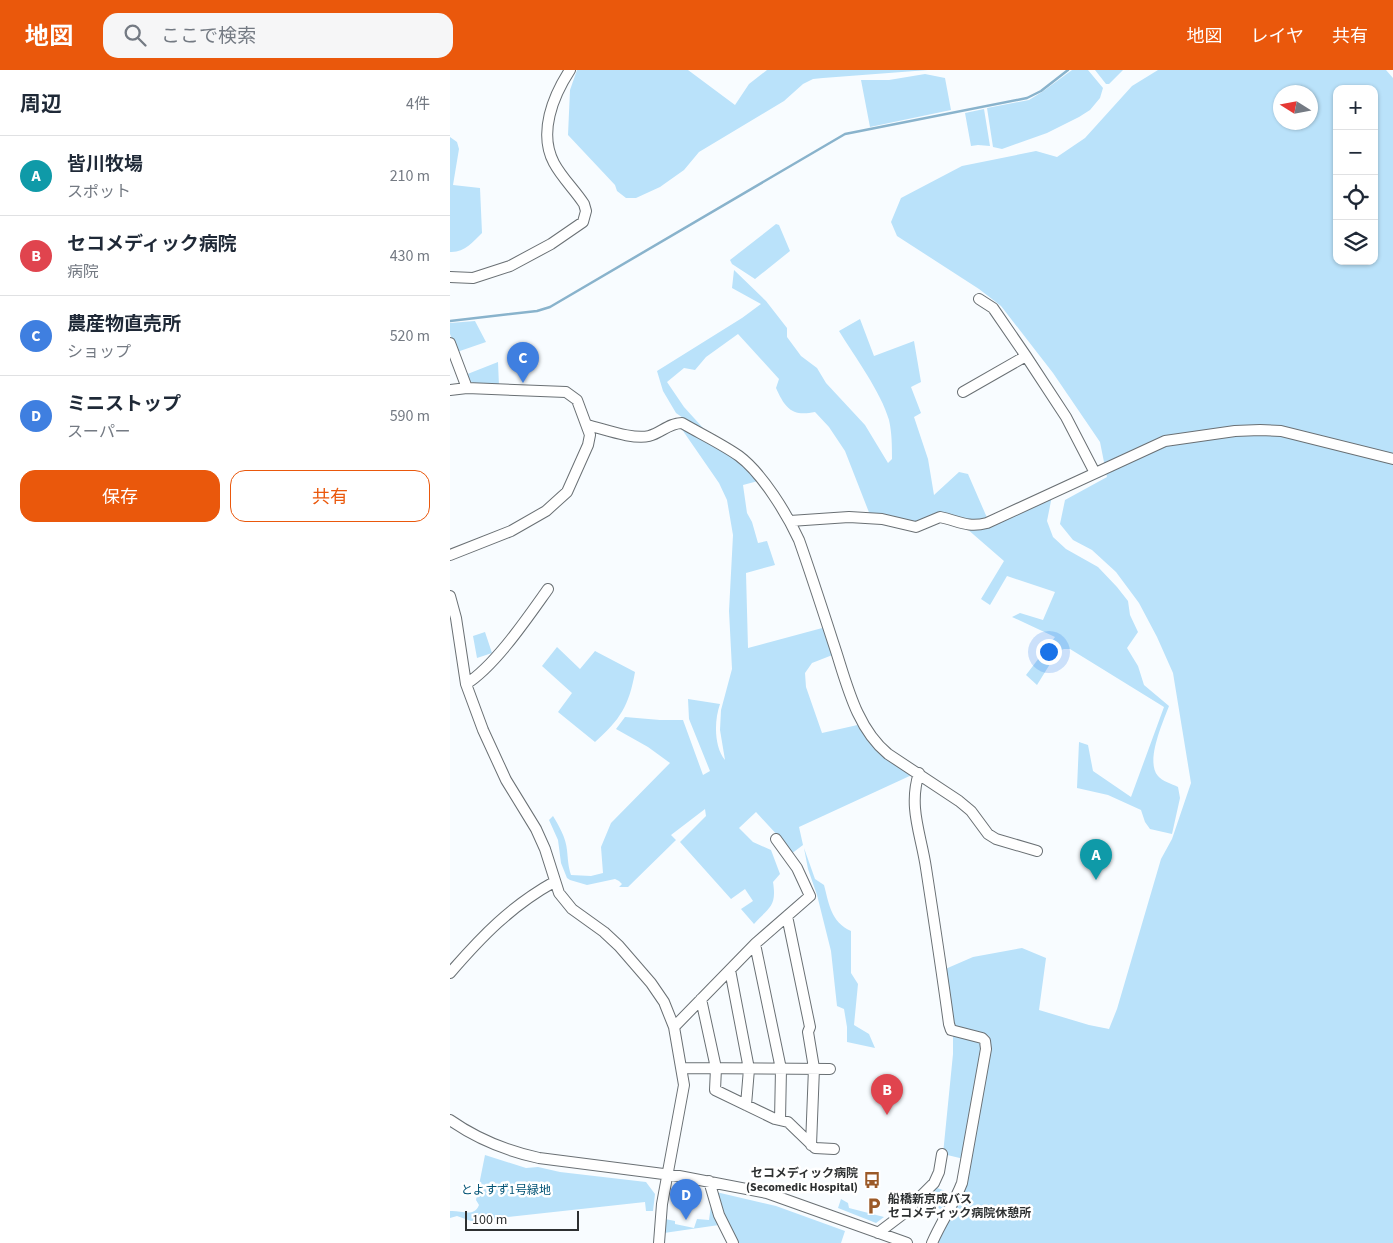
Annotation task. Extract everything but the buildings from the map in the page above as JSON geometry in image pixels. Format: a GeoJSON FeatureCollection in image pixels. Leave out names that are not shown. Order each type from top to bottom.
{"type":"FeatureCollection","features":[{"type":"Feature","properties":{"kind":"street"},"geometry":{"type":"LineString","coordinates":[[450,277],[473,278],[510,266],[551,244],[583,222],[586,211],[584,204],[559,171],[553,161],[549,148],[548,131],[554,99],[570,70]]}},
{"type":"Feature","properties":{"kind":"street"},"geometry":{"type":"LineString","coordinates":[[979,299],[993,308],[1026,356],[1066,417],[1095,473]]}},
{"type":"Feature","properties":{"kind":"street"},"geometry":{"type":"LineString","coordinates":[[450,343],[467,388]]}},
{"type":"Feature","properties":{"kind":"street"},"geometry":{"type":"LineString","coordinates":[[962,392],[1026,356]]}},
{"type":"Feature","properties":{"kind":"street"},"geometry":{"type":"LineString","coordinates":[[450,390],[467,388],[566,392],[577,400],[590,435],[588,445],[573,482],[558,501],[546,511],[512,531],[450,555]]}},
{"type":"Feature","properties":{"kind":"street"},"geometry":{"type":"LineString","coordinates":[[587,425],[642,438],[653,436],[676,423],[682,423],[740,457],[765,483],[790,521],[799,540],[853,705],[879,746],[960,801],[971,811],[988,834],[996,839],[1037,851]]}},
{"type":"Feature","properties":{"kind":"street"},"geometry":{"type":"LineString","coordinates":[[790,521],[849,517],[882,518],[916,528],[940,517],[976,526],[987,523],[1165,441],[1235,431],[1260,430],[1280,432],[1393,459]]}},
{"type":"Feature","properties":{"kind":"street"},"geometry":{"type":"LineString","coordinates":[[466,684],[475,679],[499,653],[526,621],[548,589]]}},
{"type":"Feature","properties":{"kind":"street"},"geometry":{"type":"LineString","coordinates":[[450,596],[456,618],[466,684],[483,730],[506,780],[536,829],[545,849],[554,882],[564,900],[572,909],[614,942],[651,983],[664,1002],[674,1027],[684,1085],[667,1175],[660,1220],[659,1243]]}},
{"type":"Feature","properties":{"kind":"street"},"geometry":{"type":"LineString","coordinates":[[919,773],[915,786],[915,815],[925,859],[949,1024],[951,1030],[982,1038],[985,1041],[986,1049],[962,1184],[932,1243]]}},
{"type":"Feature","properties":{"kind":"street"},"geometry":{"type":"LineString","coordinates":[[674,1027],[755,944],[810,896],[797,868],[776,838]]}},
{"type":"Feature","properties":{"kind":"street"},"geometry":{"type":"LineString","coordinates":[[450,973],[479,940],[508,913],[554,882]]}},
{"type":"Feature","properties":{"kind":"street"},"geometry":{"type":"LineString","coordinates":[[787,916],[810,1027],[808,1032],[814,1068],[811,1145]]}},
{"type":"Feature","properties":{"kind":"street"},"geometry":{"type":"LineString","coordinates":[[755,944],[781,1069],[780,1120]]}},
{"type":"Feature","properties":{"kind":"street"},"geometry":{"type":"LineString","coordinates":[[730,970],[749,1069],[746,1105]]}},
{"type":"Feature","properties":{"kind":"street"},"geometry":{"type":"LineString","coordinates":[[701,999],[716,1068],[715,1090],[788,1122],[815,1148],[834,1149]]}},
{"type":"Feature","properties":{"kind":"street"},"geometry":{"type":"LineString","coordinates":[[682,1068],[830,1069]]}},
{"type":"Feature","properties":{"kind":"street"},"geometry":{"type":"LineString","coordinates":[[450,1120],[484,1140],[523,1154],[539,1158],[709,1181],[767,1193],[907,1243]]}},
{"type":"Feature","properties":{"kind":"street"},"geometry":{"type":"LineString","coordinates":[[878,1233],[903,1214],[934,1183],[939,1172],[942,1154]]}},
{"type":"Feature","properties":{"kind":"street"},"geometry":{"type":"LineString","coordinates":[[709,1181],[719,1215],[733,1243]]}},
{"type":"Feature","properties":{"kind":"green space"},"geometry":{"type":"Polygon","coordinates":[[[577,70],[688,70],[735,105],[749,84],[767,70],[928,70],[813,79],[803,84],[784,101],[699,152],[684,170],[660,187],[636,198],[626,198],[617,191],[615,185],[568,135],[570,90],[577,70]]]}},
{"type":"Feature","properties":{"kind":"green space"},"geometry":{"type":"Polygon","coordinates":[[[1072,70],[1088,70],[1103,88],[1100,98],[1090,110],[1047,133],[1002,149],[993,147],[987,108],[1029,100],[1072,70]]]}},
{"type":"Feature","properties":{"kind":"green space"},"geometry":{"type":"Polygon","coordinates":[[[1095,70],[1123,70],[1109,84],[1106,84],[1095,70]]]}},
{"type":"Feature","properties":{"kind":"green space"},"geometry":{"type":"Polygon","coordinates":[[[1158,70],[1386,70],[1393,78],[1393,1243],[936,1243],[969,1163],[990,1040],[989,1036],[952,1028],[943,970],[973,957],[1022,948],[1046,958],[1039,1010],[1109,1029],[1117,1009],[1161,859],[1172,839],[1191,783],[1173,673],[1157,637],[1139,603],[1116,572],[1092,550],[1073,540],[1060,524],[1065,500],[1107,477],[1100,442],[1053,373],[1001,306],[979,289],[897,236],[891,222],[901,198],[962,166],[1036,151],[1057,157],[1085,138],[1132,86],[1158,70]]]}},
{"type":"Feature","properties":{"kind":"green space"},"geometry":{"type":"Polygon","coordinates":[[[925,74],[945,78],[951,110],[870,127],[861,80],[889,80],[925,74]]]}},
{"type":"Feature","properties":{"kind":"green space"},"geometry":{"type":"Polygon","coordinates":[[[984,109],[990,146],[971,146],[965,113],[984,109]]]}},
{"type":"Feature","properties":{"kind":"green space"},"geometry":{"type":"Polygon","coordinates":[[[450,137],[457,142],[459,149],[453,185],[480,188],[482,233],[464,249],[455,252],[450,252],[450,137]]]}},
{"type":"Feature","properties":{"kind":"green space"},"geometry":{"type":"Polygon","coordinates":[[[776,224],[779,225],[790,251],[755,279],[732,264],[730,260],[776,224]]]}},
{"type":"Feature","properties":{"kind":"green space"},"geometry":{"type":"Polygon","coordinates":[[[734,270],[766,301],[787,328],[787,337],[801,356],[817,368],[826,383],[865,425],[888,463],[892,459],[892,440],[885,409],[874,386],[839,331],[860,319],[874,356],[914,341],[921,382],[911,387],[921,413],[914,417],[928,459],[934,495],[959,472],[968,474],[988,520],[977,522],[939,514],[921,524],[870,515],[845,451],[829,427],[815,412],[795,412],[786,406],[776,388],[779,379],[738,334],[706,357],[695,370],[684,368],[667,382],[684,407],[713,439],[676,413],[663,391],[657,371],[761,304],[732,288],[734,270]]]}},
{"type":"Feature","properties":{"kind":"green space"},"geometry":{"type":"Polygon","coordinates":[[[475,321],[486,342],[457,352],[450,334],[450,323],[475,321]]]}},
{"type":"Feature","properties":{"kind":"green space"},"geometry":{"type":"Polygon","coordinates":[[[498,362],[499,386],[476,384],[465,375],[498,362]]]}},
{"type":"Feature","properties":{"kind":"green space"},"geometry":{"type":"Polygon","coordinates":[[[683,427],[737,459],[758,481],[743,485],[747,513],[752,522],[758,543],[767,541],[775,565],[746,573],[748,648],[826,627],[835,654],[812,663],[805,673],[806,687],[822,733],[862,724],[914,774],[799,827],[803,845],[791,854],[780,838],[756,812],[739,828],[753,842],[771,850],[780,874],[773,882],[774,897],[771,906],[754,924],[741,909],[753,901],[745,889],[731,899],[680,842],[706,816],[705,809],[671,835],[676,840],[628,887],[619,887],[622,884],[615,879],[587,885],[567,878],[561,863],[558,840],[549,820],[553,816],[564,837],[571,875],[591,876],[603,873],[601,847],[611,823],[670,763],[648,747],[616,729],[625,717],[683,720],[703,775],[710,771],[689,719],[688,699],[720,704],[716,734],[721,755],[725,760],[720,730],[721,710],[732,669],[729,611],[733,535],[727,500],[719,483],[681,428],[683,427]]]}},
{"type":"Feature","properties":{"kind":"green space"},"geometry":{"type":"Polygon","coordinates":[[[1052,496],[1047,521],[1053,537],[1066,549],[1098,567],[1128,601],[1130,615],[1138,632],[1127,648],[1138,666],[1144,685],[1169,706],[1159,731],[1153,761],[1154,770],[1158,776],[1178,787],[1180,798],[1172,834],[1150,829],[1145,822],[1141,810],[1108,795],[1077,788],[1079,742],[1088,745],[1093,771],[1131,797],[1164,707],[1070,649],[1058,651],[1037,685],[1026,675],[1055,637],[1012,617],[1020,613],[1043,620],[1055,592],[1007,576],[990,605],[981,599],[1004,561],[966,528],[1052,496]]]}},
{"type":"Feature","properties":{"kind":"green space"},"geometry":{"type":"Polygon","coordinates":[[[485,632],[492,653],[477,658],[473,636],[485,632]]]}},
{"type":"Feature","properties":{"kind":"green space"},"geometry":{"type":"Polygon","coordinates":[[[557,647],[580,669],[595,651],[635,672],[630,694],[622,712],[611,727],[595,742],[558,712],[572,693],[542,666],[557,647]]]}},
{"type":"Feature","properties":{"kind":"green space"},"geometry":{"type":"Polygon","coordinates":[[[804,848],[815,879],[824,885],[829,906],[835,918],[851,931],[851,973],[858,984],[854,1025],[869,1034],[875,1048],[847,1042],[844,1009],[837,1006],[831,951],[804,848]]]}},
{"type":"Feature","properties":{"kind":"green space"},"geometry":{"type":"Polygon","coordinates":[[[953,1035],[976,1037],[983,1044],[964,1159],[943,1154],[953,1054],[953,1035]]]}},
{"type":"Feature","properties":{"kind":"green space","name":"とよすず1号緑地"},"geometry":{"type":"Polygon","coordinates":[[[485,1155],[526,1168],[538,1167],[560,1172],[646,1182],[655,1194],[653,1211],[646,1211],[645,1202],[471,1221],[457,1216],[450,1218],[450,1211],[471,1212],[477,1209],[479,1205],[476,1200],[485,1155]]]}},
{"type":"Feature","properties":{"kind":"green space"},"geometry":{"type":"Polygon","coordinates":[[[932,1186],[956,1195],[945,1211],[931,1205],[921,1204],[920,1202],[932,1186]]]}},
{"type":"Feature","properties":{"kind":"green space"},"geometry":{"type":"Polygon","coordinates":[[[716,1192],[776,1206],[845,1231],[841,1243],[737,1243],[723,1214],[716,1192]]]}},
{"type":"Feature","properties":{"kind":"green space"},"geometry":{"type":"Polygon","coordinates":[[[841,1199],[848,1203],[849,1208],[884,1217],[876,1223],[838,1208],[841,1199]]]}},
{"type":"Feature","properties":{"kind":"green space"},"geometry":{"type":"Polygon","coordinates":[[[711,1205],[719,1225],[664,1233],[665,1219],[675,1221],[675,1224],[694,1228],[697,1219],[709,1220],[711,1205]]]}},
{"type":"Feature","properties":{"kind":"waterway"},"geometry":{"type":"LineString","coordinates":[[450,321],[537,311],[550,307],[845,134],[1027,98],[1041,91],[1068,70]]}},
{"type":"Feature","properties":{"kind":"place","name":"農産物直売所"},"geometry":{"type":"Point","coordinates":[523,383]}},
{"type":"Feature","properties":{"kind":"place","name":"皆川牧場"},"geometry":{"type":"Point","coordinates":[1096,880]}},
{"type":"Feature","properties":{"kind":"place","name":"セコメディック病院"},"geometry":{"type":"Point","coordinates":[887,1115]}},
{"type":"Feature","properties":{"kind":"place","name":"セコメディック病院 (Secomedic Hospital)"},"geometry":{"type":"Point","coordinates":[872,1180]}},
{"type":"Feature","properties":{"kind":"place","name":"船橋新京成バス セコメディック病院休憩所"},"geometry":{"type":"Point","coordinates":[874,1206]}},
{"type":"Feature","properties":{"kind":"place","name":"ミニストップ"},"geometry":{"type":"Point","coordinates":[686,1220]}}]}
